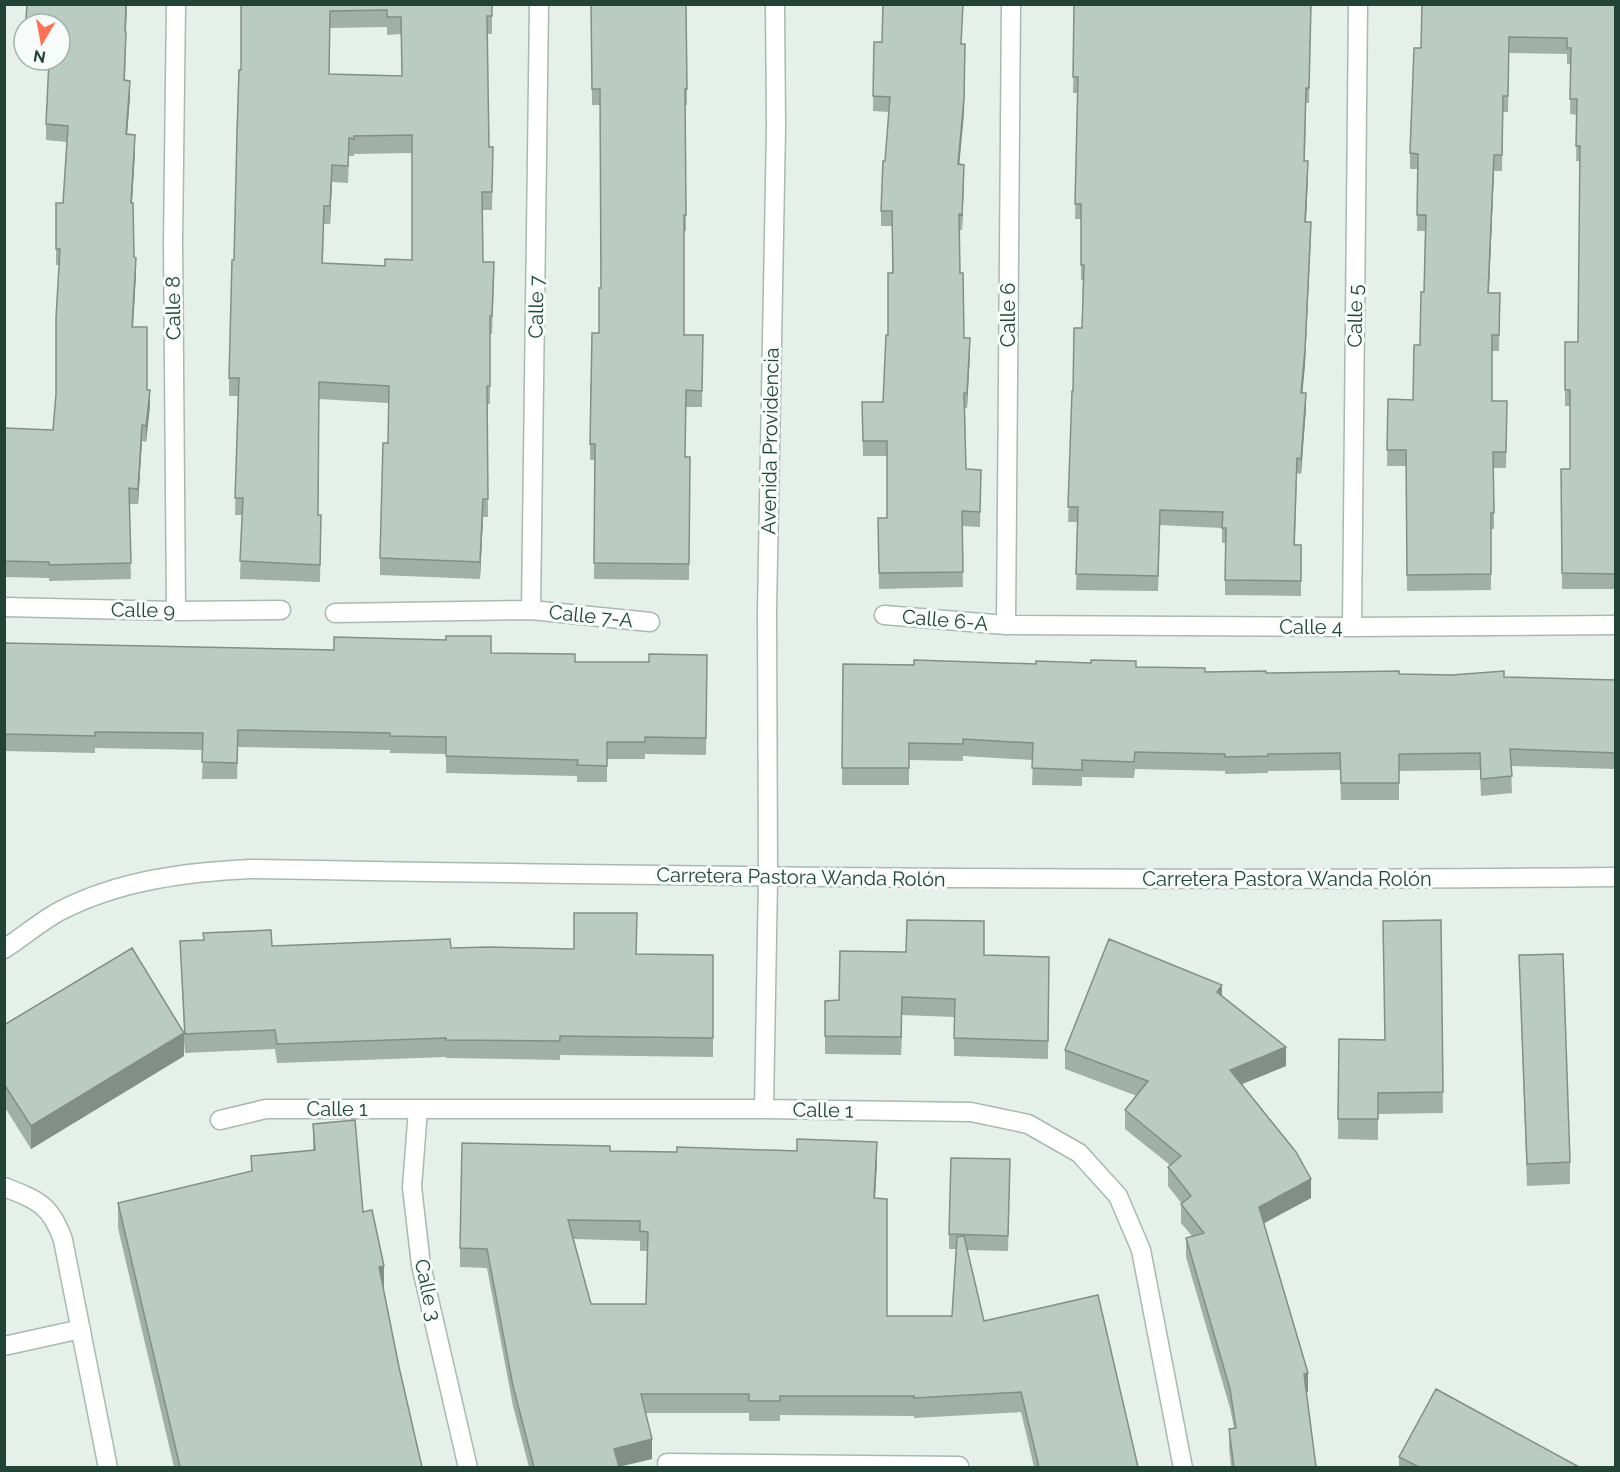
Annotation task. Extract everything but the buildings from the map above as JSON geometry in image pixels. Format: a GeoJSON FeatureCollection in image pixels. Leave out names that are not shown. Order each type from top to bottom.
{"type":"FeatureCollection","features":[{"type":"Feature","properties":{"kind":"street","name":"Calle 8"},"geometry":{"type":"LineString","coordinates":[[176,4],[173,253],[176,611]]}},
{"type":"Feature","properties":{"kind":"street","name":"Calle 7"},"geometry":{"type":"LineString","coordinates":[[531,609],[539,4]]}},
{"type":"Feature","properties":{"kind":"street","name":"Avenida Providencia"},"geometry":{"type":"LineString","coordinates":[[764,1109],[768,878],[767,610],[776,127],[775,4]]}},
{"type":"Feature","properties":{"kind":"street","name":"Calle 6"},"geometry":{"type":"LineString","coordinates":[[1006,625],[1011,4]]}},
{"type":"Feature","properties":{"kind":"street","name":"Calle 5"},"geometry":{"type":"LineString","coordinates":[[1352,627],[1358,4]]}},
{"type":"Feature","properties":{"kind":"street","name":"Calle 9"},"geometry":{"type":"LineString","coordinates":[[4,608],[281,610]]}},
{"type":"Feature","properties":{"kind":"street"},"geometry":{"type":"LineString","coordinates":[[335,613],[531,609]]}},
{"type":"Feature","properties":{"kind":"street","name":"Calle 7-A"},"geometry":{"type":"LineString","coordinates":[[531,609],[650,622]]}},
{"type":"Feature","properties":{"kind":"street","name":"Calle 6-A"},"geometry":{"type":"LineString","coordinates":[[884,615],[1006,625]]}},
{"type":"Feature","properties":{"kind":"street","name":"Calle 4"},"geometry":{"type":"LineString","coordinates":[[1006,625],[1352,627],[1616,625]]}},
{"type":"Feature","properties":{"kind":"street","name":"Carretera Pastora Wanda Rolón"},"geometry":{"type":"LineString","coordinates":[[4,950],[61,910],[105,893],[153,879],[203,871],[251,869],[768,878],[1353,880],[1616,877]]}},
{"type":"Feature","properties":{"kind":"street","name":"Calle 1"},"geometry":{"type":"LineString","coordinates":[[220,1120],[266,1109],[764,1109],[971,1112],[1029,1124],[1079,1153],[1118,1196],[1141,1250],[1183,1467]]}},
{"type":"Feature","properties":{"kind":"street","name":"Calle 3"},"geometry":{"type":"LineString","coordinates":[[418,1109],[412,1187],[421,1264],[468,1467]]}},
{"type":"Feature","properties":{"kind":"street"},"geometry":{"type":"LineString","coordinates":[[4,1187],[40,1202],[54,1218],[63,1240],[108,1467]]}},
{"type":"Feature","properties":{"kind":"street"},"geometry":{"type":"LineString","coordinates":[[4,1346],[81,1329]]}},
{"type":"Feature","properties":{"kind":"street"},"geometry":{"type":"LineString","coordinates":[[667,1463],[959,1466]]}}]}
